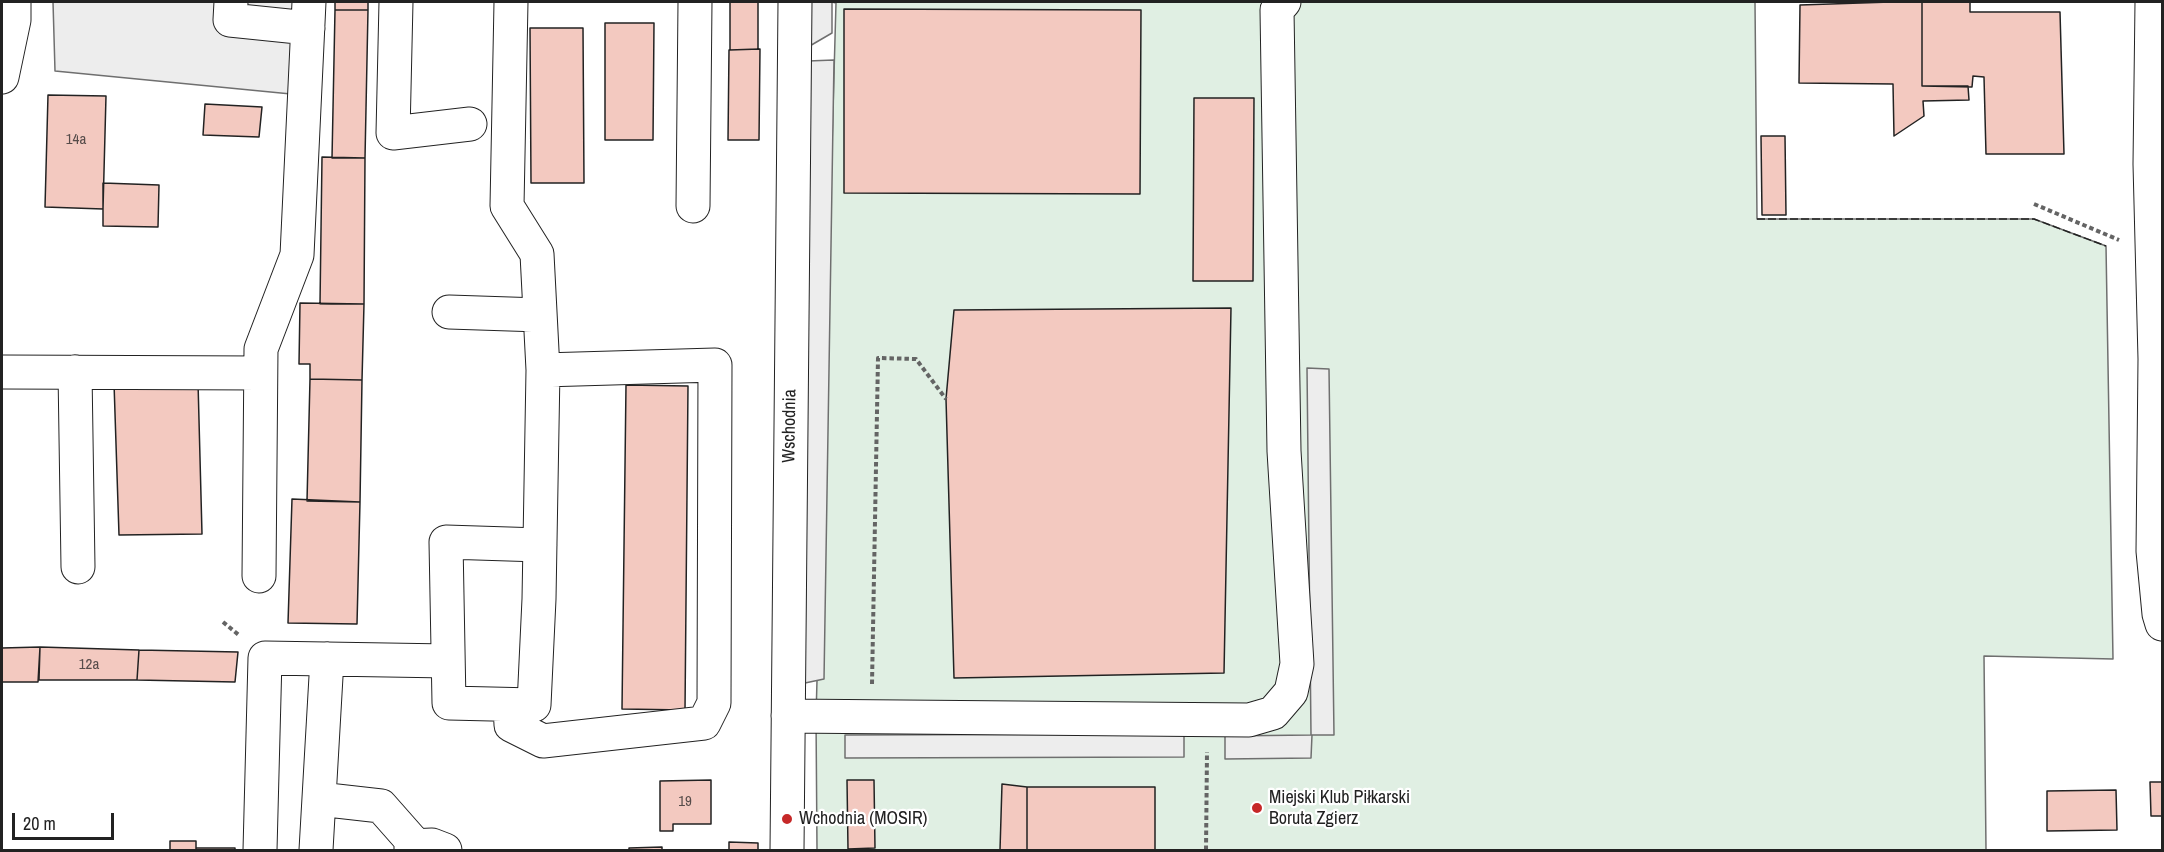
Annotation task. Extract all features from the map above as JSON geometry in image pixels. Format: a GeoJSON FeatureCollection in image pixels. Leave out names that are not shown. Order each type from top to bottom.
{"type":"FeatureCollection","features":[{"type":"Feature","properties":{"kind":"street"},"geometry":{"type":"LineString","coordinates":[[2,77],[14,20],[14,2]]}},
{"type":"Feature","properties":{"kind":"street"},"geometry":{"type":"LineString","coordinates":[[231,2],[230,20],[308,15],[297,255],[261,350],[259,576]]}},
{"type":"Feature","properties":{"kind":"street"},"geometry":{"type":"LineString","coordinates":[[396,2],[393,133],[470,124]]}},
{"type":"Feature","properties":{"kind":"street"},"geometry":{"type":"LineString","coordinates":[[511,2],[507,206],[537,254],[543,370],[540,545],[534,705],[449,703],[446,542],[540,545]]}},
{"type":"Feature","properties":{"kind":"street"},"geometry":{"type":"LineString","coordinates":[[693,206],[695,2]]}},
{"type":"Feature","properties":{"kind":"street","name":"Wschodnia"},"geometry":{"type":"LineString","coordinates":[[787,850],[795,2]]}},
{"type":"Feature","properties":{"kind":"street"},"geometry":{"type":"LineString","coordinates":[[2152,2],[2157,197],[2152,257],[2155,359],[2153,550],[2159,614],[2163,624]]}},
{"type":"Feature","properties":{"kind":"street"},"geometry":{"type":"LineString","coordinates":[[788,716],[1249,720],[1273,713],[1291,692],[1297,664],[1284,451],[1276,4]]}},
{"type":"Feature","properties":{"kind":"street"},"geometry":{"type":"LineString","coordinates":[[449,312],[540,315]]}},
{"type":"Feature","properties":{"kind":"street"},"geometry":{"type":"LineString","coordinates":[[510,705],[511,725],[543,741],[704,723],[714,703],[715,365],[543,370]]}},
{"type":"Feature","properties":{"kind":"street"},"geometry":{"type":"LineString","coordinates":[[2,372],[260,373]]}},
{"type":"Feature","properties":{"kind":"street"},"geometry":{"type":"LineString","coordinates":[[75,372],[78,567]]}},
{"type":"Feature","properties":{"kind":"street"},"geometry":{"type":"LineString","coordinates":[[260,850],[265,658],[448,661]]}},
{"type":"Feature","properties":{"kind":"street"},"geometry":{"type":"LineString","coordinates":[[316,850],[327,659]]}},
{"type":"Feature","properties":{"kind":"street"},"geometry":{"type":"LineString","coordinates":[[319,799],[381,806],[411,840],[411,848],[432,845],[445,850]]}},
{"type":"Feature","properties":{"kind":"path"},"geometry":{"type":"LineString","coordinates":[[2034,204],[2105,233],[2152,257]]}},
{"type":"Feature","properties":{"kind":"path"},"geometry":{"type":"LineString","coordinates":[[872,718],[879,358],[916,359],[946,399]]}},
{"type":"Feature","properties":{"kind":"path"},"geometry":{"type":"LineString","coordinates":[[1206,850],[1208,718]]}},
{"type":"Feature","properties":{"kind":"green space"},"geometry":{"type":"Polygon","coordinates":[[[832,2],[1755,2],[1757,219],[2034,219],[2106,246],[2113,659],[1984,656],[1986,850],[817,850],[816,716],[836,3],[832,2]]]}},
{"type":"Feature","properties":{"kind":"shaded area"},"geometry":{"type":"Polygon","coordinates":[[[53,2],[294,2],[291,94],[55,71],[53,2]]]}},
{"type":"Feature","properties":{"kind":"shaded area"},"geometry":{"type":"Polygon","coordinates":[[[808,2],[832,2],[832,33],[808,47],[808,2]]]}},
{"type":"Feature","properties":{"kind":"shaded area"},"geometry":{"type":"Polygon","coordinates":[[[834,60],[824,679],[805,683],[808,61],[834,60]]]}},
{"type":"Feature","properties":{"kind":"shaded area"},"geometry":{"type":"Polygon","coordinates":[[[1307,368],[1329,369],[1334,735],[1312,735],[1311,758],[1225,759],[1225,736],[1311,735],[1307,368]]]}},
{"type":"Feature","properties":{"kind":"shaded area"},"geometry":{"type":"Polygon","coordinates":[[[1184,734],[1184,757],[845,758],[845,735],[1184,734]]]}},
{"type":"Feature","properties":{"kind":"building"},"geometry":{"type":"Polygon","coordinates":[[[335,2],[368,2],[368,10],[335,10],[335,2]]]}},
{"type":"Feature","properties":{"kind":"building"},"geometry":{"type":"Polygon","coordinates":[[[730,2],[758,2],[758,49],[730,50],[730,2]]]}},
{"type":"Feature","properties":{"kind":"building"},"geometry":{"type":"Polygon","coordinates":[[[1922,2],[1922,86],[1968,86],[1969,100],[1923,101],[1924,116],[1894,136],[1893,84],[1799,83],[1800,5],[1922,2]]]}},
{"type":"Feature","properties":{"kind":"building"},"geometry":{"type":"Polygon","coordinates":[[[1922,2],[1970,2],[1970,12],[2060,12],[2064,154],[1986,154],[1984,77],[1973,76],[1972,87],[1922,86],[1922,2]]]}},
{"type":"Feature","properties":{"kind":"building"},"geometry":{"type":"Polygon","coordinates":[[[844,9],[1141,10],[1140,194],[844,193],[844,9]]]}},
{"type":"Feature","properties":{"kind":"building"},"geometry":{"type":"Polygon","coordinates":[[[335,10],[368,10],[365,158],[332,158],[335,10]]]}},
{"type":"Feature","properties":{"kind":"building"},"geometry":{"type":"Polygon","coordinates":[[[605,23],[654,23],[653,140],[605,140],[605,23]]]}},
{"type":"Feature","properties":{"kind":"building"},"geometry":{"type":"Polygon","coordinates":[[[530,28],[583,28],[584,183],[531,183],[530,28]]]}},
{"type":"Feature","properties":{"kind":"building"},"geometry":{"type":"Polygon","coordinates":[[[760,49],[759,140],[728,140],[729,50],[760,49]]]}},
{"type":"Feature","properties":{"kind":"building"},"geometry":{"type":"Polygon","coordinates":[[[48,95],[106,96],[103,209],[45,207],[48,95]]]}},
{"type":"Feature","properties":{"kind":"building"},"geometry":{"type":"Polygon","coordinates":[[[1194,98],[1254,98],[1253,281],[1193,281],[1194,98]]]}},
{"type":"Feature","properties":{"kind":"building"},"geometry":{"type":"Polygon","coordinates":[[[205,104],[262,107],[259,137],[203,135],[205,104]]]}},
{"type":"Feature","properties":{"kind":"building"},"geometry":{"type":"Polygon","coordinates":[[[1761,136],[1785,136],[1786,215],[1762,215],[1761,136]]]}},
{"type":"Feature","properties":{"kind":"building"},"geometry":{"type":"Polygon","coordinates":[[[322,157],[365,158],[364,304],[320,304],[322,157]]]}},
{"type":"Feature","properties":{"kind":"building"},"geometry":{"type":"Polygon","coordinates":[[[103,183],[159,185],[158,227],[103,226],[103,183]]]}},
{"type":"Feature","properties":{"kind":"building"},"geometry":{"type":"Polygon","coordinates":[[[300,303],[364,304],[362,380],[310,379],[310,364],[299,364],[300,303]]]}},
{"type":"Feature","properties":{"kind":"building"},"geometry":{"type":"Polygon","coordinates":[[[1231,308],[1224,673],[954,678],[946,399],[954,310],[1231,308]]]}},
{"type":"Feature","properties":{"kind":"building"},"geometry":{"type":"Polygon","coordinates":[[[310,379],[362,380],[360,502],[307,501],[310,379]]]}},
{"type":"Feature","properties":{"kind":"building"},"geometry":{"type":"Polygon","coordinates":[[[198,382],[202,534],[119,535],[114,383],[198,382]]]}},
{"type":"Feature","properties":{"kind":"building"},"geometry":{"type":"Polygon","coordinates":[[[626,385],[688,386],[685,710],[622,709],[626,385]]]}},
{"type":"Feature","properties":{"kind":"building"},"geometry":{"type":"Polygon","coordinates":[[[292,499],[360,502],[357,624],[288,623],[292,499]]]}},
{"type":"Feature","properties":{"kind":"building"},"geometry":{"type":"Polygon","coordinates":[[[40,647],[139,650],[137,680],[39,680],[40,647]]]}},
{"type":"Feature","properties":{"kind":"building"},"geometry":{"type":"Polygon","coordinates":[[[40,647],[38,682],[2,682],[2,648],[40,647]]]}},
{"type":"Feature","properties":{"kind":"building"},"geometry":{"type":"Polygon","coordinates":[[[139,650],[238,652],[235,682],[137,680],[139,650]]]}},
{"type":"Feature","properties":{"kind":"building"},"geometry":{"type":"Polygon","coordinates":[[[711,780],[711,824],[673,824],[673,831],[660,831],[660,781],[711,780]]]}},
{"type":"Feature","properties":{"kind":"building"},"geometry":{"type":"Polygon","coordinates":[[[847,780],[874,780],[875,848],[848,849],[847,780]]]}},
{"type":"Feature","properties":{"kind":"building"},"geometry":{"type":"Polygon","coordinates":[[[2150,782],[2162,782],[2162,816],[2151,816],[2150,782]]]}},
{"type":"Feature","properties":{"kind":"building"},"geometry":{"type":"Polygon","coordinates":[[[1002,784],[1027,787],[1027,850],[1000,850],[1002,784]]]}},
{"type":"Feature","properties":{"kind":"building"},"geometry":{"type":"Polygon","coordinates":[[[1027,787],[1155,787],[1155,850],[1027,850],[1027,787]]]}},
{"type":"Feature","properties":{"kind":"building"},"geometry":{"type":"Polygon","coordinates":[[[2116,790],[2117,830],[2047,831],[2047,791],[2116,790]]]}},
{"type":"Feature","properties":{"kind":"building"},"geometry":{"type":"Polygon","coordinates":[[[170,841],[196,841],[196,850],[170,850],[170,841]]]}},
{"type":"Feature","properties":{"kind":"building"},"geometry":{"type":"Polygon","coordinates":[[[729,842],[758,843],[758,850],[729,850],[729,842]]]}},
{"type":"Feature","properties":{"kind":"building"},"geometry":{"type":"Polygon","coordinates":[[[662,847],[662,850],[629,850],[629,848],[662,847]]]}},
{"type":"Feature","properties":{"kind":"building"},"geometry":{"type":"Polygon","coordinates":[[[196,848],[235,848],[235,850],[196,850],[196,848]]]}},
{"type":"Feature","properties":{"kind":"fence"},"geometry":{"type":"LineString","coordinates":[[1757,219],[2034,219],[2106,246]]}},
{"type":"Feature","properties":{"kind":"place","name":"Miejski Klub Piłkarski Boruta Zgierz"},"geometry":{"type":"Point","coordinates":[1257,808]}},
{"type":"Feature","properties":{"kind":"place","name":"Wchodnia (MOSIR)"},"geometry":{"type":"Point","coordinates":[787,819]}}]}
